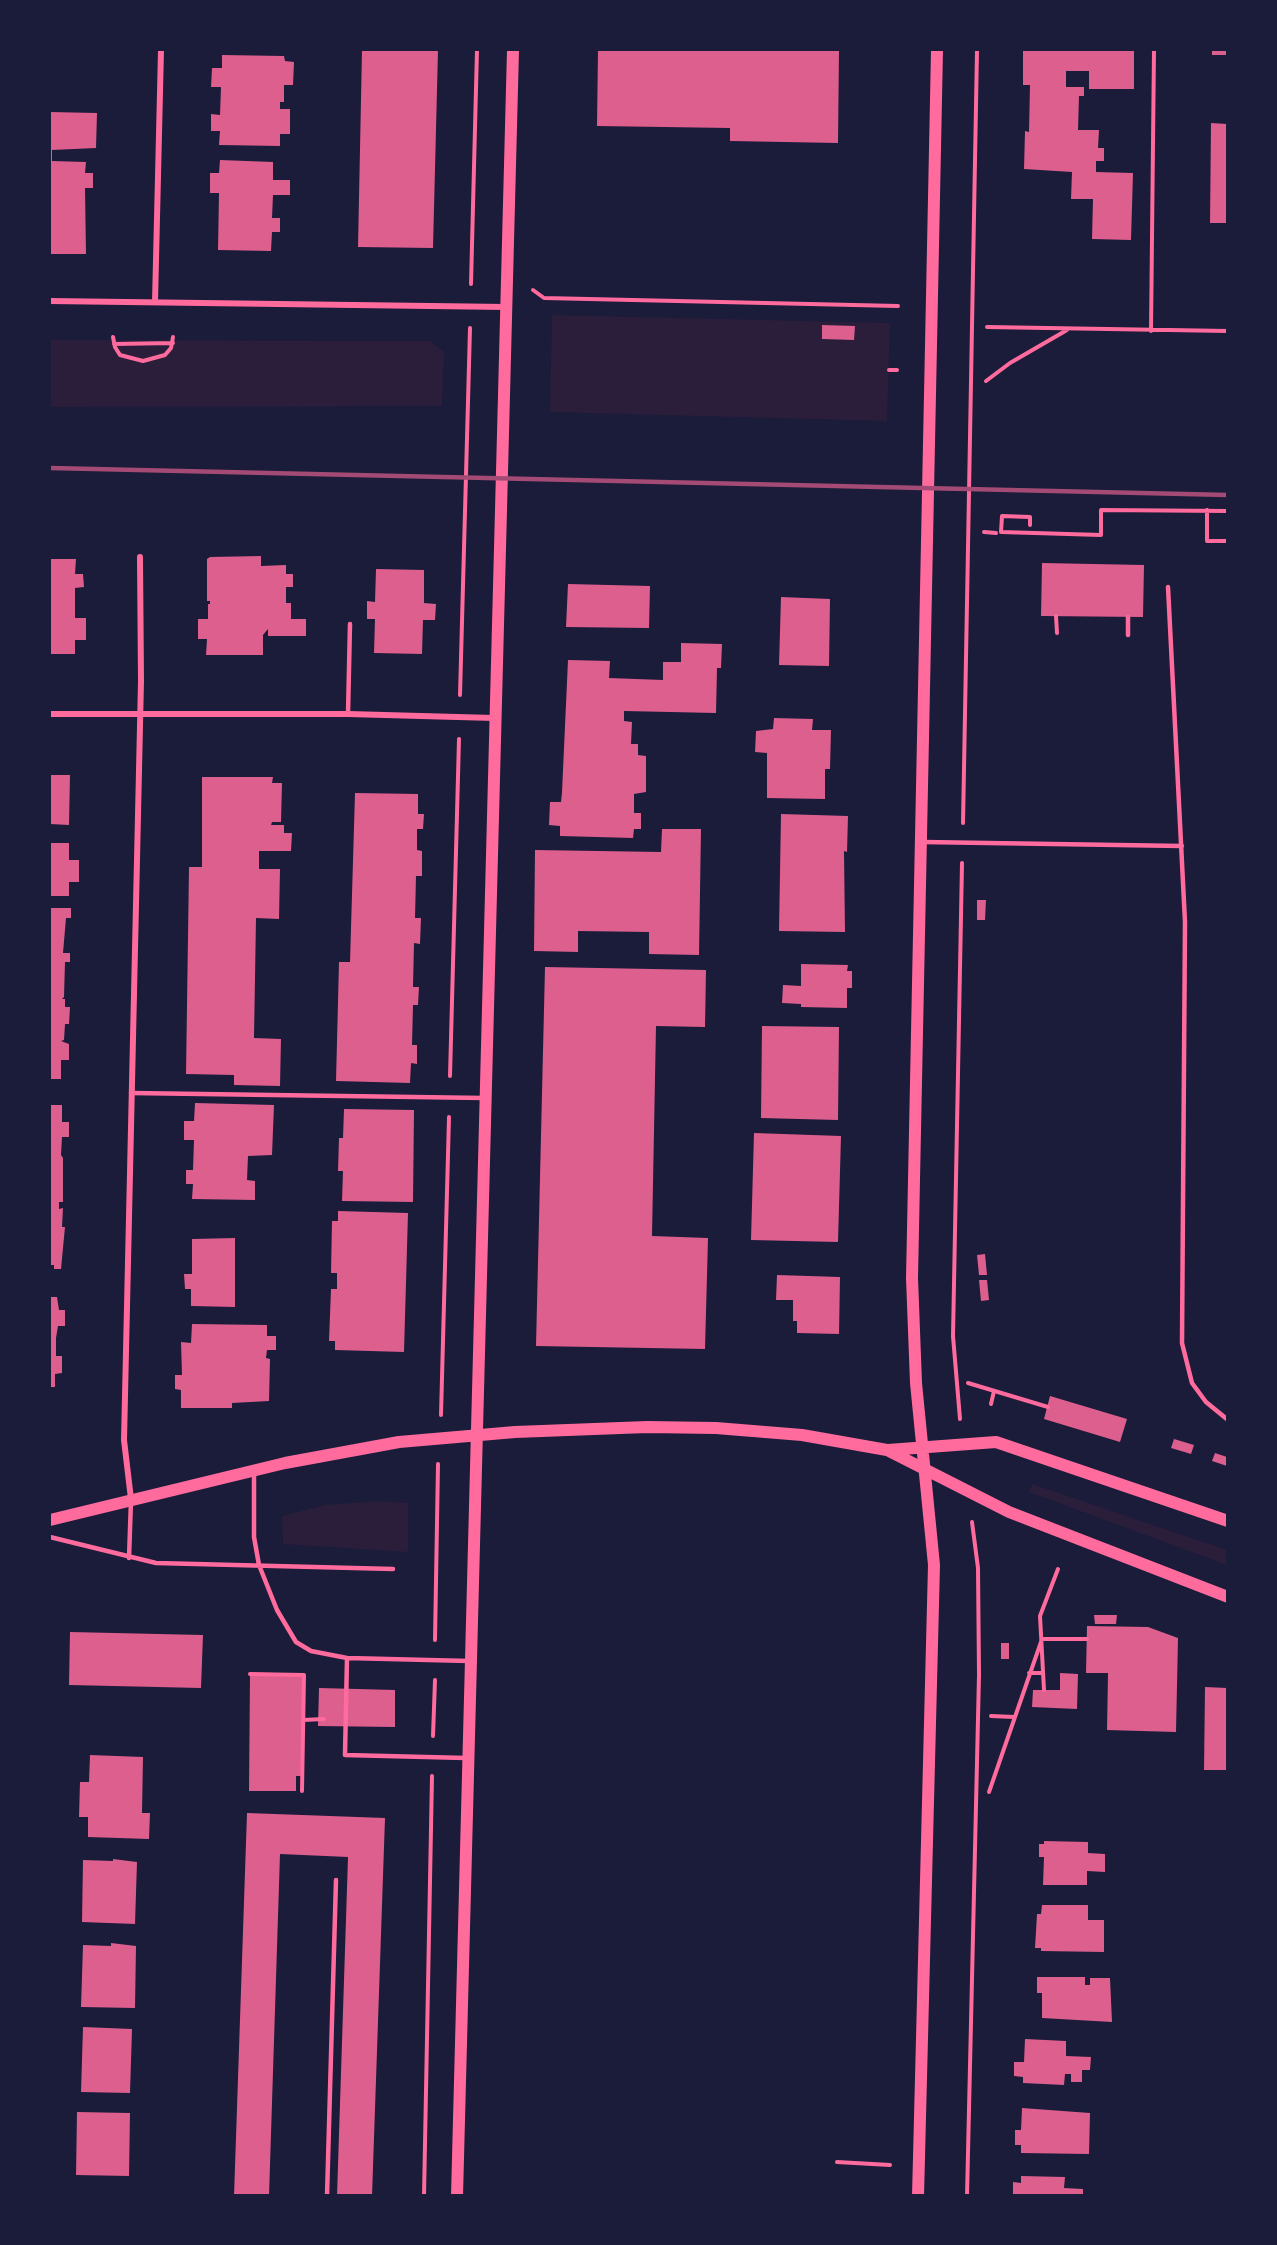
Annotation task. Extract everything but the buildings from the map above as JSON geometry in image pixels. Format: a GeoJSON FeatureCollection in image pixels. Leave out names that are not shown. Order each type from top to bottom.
{"type":"FeatureCollection","features":[{"type":"Feature","properties":{"kind":"main road"},"geometry":{"type":"LineString","coordinates":[[457,2196],[466,1758],[478,1435],[484,1098],[513,50]]}},
{"type":"Feature","properties":{"kind":"main road"},"geometry":{"type":"LineString","coordinates":[[918,2196],[934,1592],[927,1469],[916,1383],[912,1278],[937,50]]}},
{"type":"Feature","properties":{"kind":"main road"},"geometry":{"type":"LineString","coordinates":[[50,1520],[255,1471],[388,1444],[478,1435],[635,1427],[716,1428],[802,1435],[887,1450],[996,1442],[1227,1521]]}},
{"type":"Feature","properties":{"kind":"main road"},"geometry":{"type":"LineString","coordinates":[[887,1450],[1009,1512],[1227,1597]]}},
{"type":"Feature","properties":{"kind":"street"},"geometry":{"type":"LineString","coordinates":[[154,302],[161,50]]}},
{"type":"Feature","properties":{"kind":"street"},"geometry":{"type":"LineString","coordinates":[[50,301],[506,308]]}},
{"type":"Feature","properties":{"kind":"street"},"geometry":{"type":"LineString","coordinates":[[131,1499],[124,1440],[140,715],[140,557]]}},
{"type":"Feature","properties":{"kind":"street"},"geometry":{"type":"LineString","coordinates":[[50,714],[348,714],[494,718]]}},
{"type":"Feature","properties":{"kind":"lane"},"geometry":{"type":"LineString","coordinates":[[1168,587],[1185,922],[1182,1343],[1192,1383],[1206,1402],[1227,1420]]}},
{"type":"Feature","properties":{"kind":"lane"},"geometry":{"type":"LineString","coordinates":[[1128,617],[1128,635]]}},
{"type":"Feature","properties":{"kind":"lane"},"geometry":{"type":"LineString","coordinates":[[348,714],[350,624]]}},
{"type":"Feature","properties":{"kind":"lane"},"geometry":{"type":"LineString","coordinates":[[920,842],[1182,846]]}},
{"type":"Feature","properties":{"kind":"lane"},"geometry":{"type":"LineString","coordinates":[[131,1093],[484,1098]]}},
{"type":"Feature","properties":{"kind":"lane"},"geometry":{"type":"LineString","coordinates":[[255,1471],[253,1526],[259,1565],[283,1623],[296,1642],[310,1651],[347,1658],[435,1662],[470,1661]]}},
{"type":"Feature","properties":{"kind":"lane"},"geometry":{"type":"LineString","coordinates":[[129,1558],[131,1499]]}},
{"type":"Feature","properties":{"kind":"lane"},"geometry":{"type":"LineString","coordinates":[[50,1537],[156,1563],[393,1569]]}},
{"type":"Feature","properties":{"kind":"lane"},"geometry":{"type":"LineString","coordinates":[[347,1658],[345,1755],[466,1758]]}},
{"type":"Feature","properties":{"kind":"lane"},"geometry":{"type":"LineString","coordinates":[[327,2196],[336,1880]]}},
{"type":"Feature","properties":{"kind":"path"},"geometry":{"type":"LineString","coordinates":[[471,273],[477,50]]}},
{"type":"Feature","properties":{"kind":"path"},"geometry":{"type":"LineString","coordinates":[[963,830],[977,50]]}},
{"type":"Feature","properties":{"kind":"path"},"geometry":{"type":"LineString","coordinates":[[1151,331],[1154,50]]}},
{"type":"Feature","properties":{"kind":"path"},"geometry":{"type":"LineString","coordinates":[[544,298],[898,306]]}},
{"type":"Feature","properties":{"kind":"path"},"geometry":{"type":"LineString","coordinates":[[987,327],[1227,331]]}},
{"type":"Feature","properties":{"kind":"path"},"geometry":{"type":"LineString","coordinates":[[986,381],[1010,363],[1068,330]]}},
{"type":"Feature","properties":{"kind":"path"},"geometry":{"type":"LineString","coordinates":[[113,337],[120,355],[143,361],[165,355],[173,343],[173,337]]}},
{"type":"Feature","properties":{"kind":"path"},"geometry":{"type":"LineString","coordinates":[[460,687],[470,342]]}},
{"type":"Feature","properties":{"kind":"path"},"geometry":{"type":"LineString","coordinates":[[114,344],[173,343]]}},
{"type":"Feature","properties":{"kind":"path"},"geometry":{"type":"LineString","coordinates":[[889,370],[897,370]]}},
{"type":"Feature","properties":{"kind":"path"},"geometry":{"type":"LineString","coordinates":[[1030,525],[1030,517],[1002,516],[1001,532],[1101,535],[1101,510],[1227,511]]}},
{"type":"Feature","properties":{"kind":"path"},"geometry":{"type":"LineString","coordinates":[[1208,510],[1207,541],[1227,541]]}},
{"type":"Feature","properties":{"kind":"path"},"geometry":{"type":"LineString","coordinates":[[984,532],[996,533]]}},
{"type":"Feature","properties":{"kind":"path"},"geometry":{"type":"LineString","coordinates":[[1056,616],[1057,633]]}},
{"type":"Feature","properties":{"kind":"path"},"geometry":{"type":"LineString","coordinates":[[450,1085],[459,748]]}},
{"type":"Feature","properties":{"kind":"path"},"geometry":{"type":"LineString","coordinates":[[957,1391],[953,1336],[953,1261],[962,861]]}},
{"type":"Feature","properties":{"kind":"path"},"geometry":{"type":"LineString","coordinates":[[443,1366],[449,1113]]}},
{"type":"Feature","properties":{"kind":"path"},"geometry":{"type":"LineString","coordinates":[[968,1383],[1048,1407]]}},
{"type":"Feature","properties":{"kind":"path"},"geometry":{"type":"LineString","coordinates":[[991,1404],[994,1390]]}},
{"type":"Feature","properties":{"kind":"path"},"geometry":{"type":"LineString","coordinates":[[424,2196],[437,1496]]}},
{"type":"Feature","properties":{"kind":"path"},"geometry":{"type":"LineString","coordinates":[[967,2196],[979,1675],[978,1568]]}},
{"type":"Feature","properties":{"kind":"path"},"geometry":{"type":"LineString","coordinates":[[1044,1690],[1041,1616],[1058,1569]]}},
{"type":"Feature","properties":{"kind":"path"},"geometry":{"type":"LineString","coordinates":[[1042,1639],[1087,1639]]}},
{"type":"Feature","properties":{"kind":"path"},"geometry":{"type":"LineString","coordinates":[[989,1792],[1042,1639]]}},
{"type":"Feature","properties":{"kind":"path"},"geometry":{"type":"LineString","coordinates":[[1029,1673],[1043,1673]]}},
{"type":"Feature","properties":{"kind":"path"},"geometry":{"type":"LineString","coordinates":[[250,1674],[304,1675],[302,1791]]}},
{"type":"Feature","properties":{"kind":"path"},"geometry":{"type":"LineString","coordinates":[[991,1716],[1014,1717]]}},
{"type":"Feature","properties":{"kind":"path"},"geometry":{"type":"LineString","coordinates":[[837,2162],[890,2165]]}},
{"type":"Feature","properties":{"kind":"shaded area"},"geometry":{"type":"Polygon","coordinates":[[[552,315],[890,323],[887,421],[550,412],[552,315]]]}},
{"type":"Feature","properties":{"kind":"shaded area"},"geometry":{"type":"Polygon","coordinates":[[[50,340],[430,341],[444,352],[442,406],[50,407],[50,340]]]}},
{"type":"Feature","properties":{"kind":"shaded area"},"geometry":{"type":"Polygon","coordinates":[[[1032,1484],[1227,1550],[1227,1565],[1029,1492],[1032,1484]]]}},
{"type":"Feature","properties":{"kind":"shaded area"},"geometry":{"type":"Polygon","coordinates":[[[379,1501],[408,1503],[408,1552],[283,1544],[282,1516],[325,1505],[379,1501]]]}},
{"type":"Feature","properties":{"kind":"railway"},"geometry":{"type":"LineString","coordinates":[[50,468],[1228,495]]}}]}
